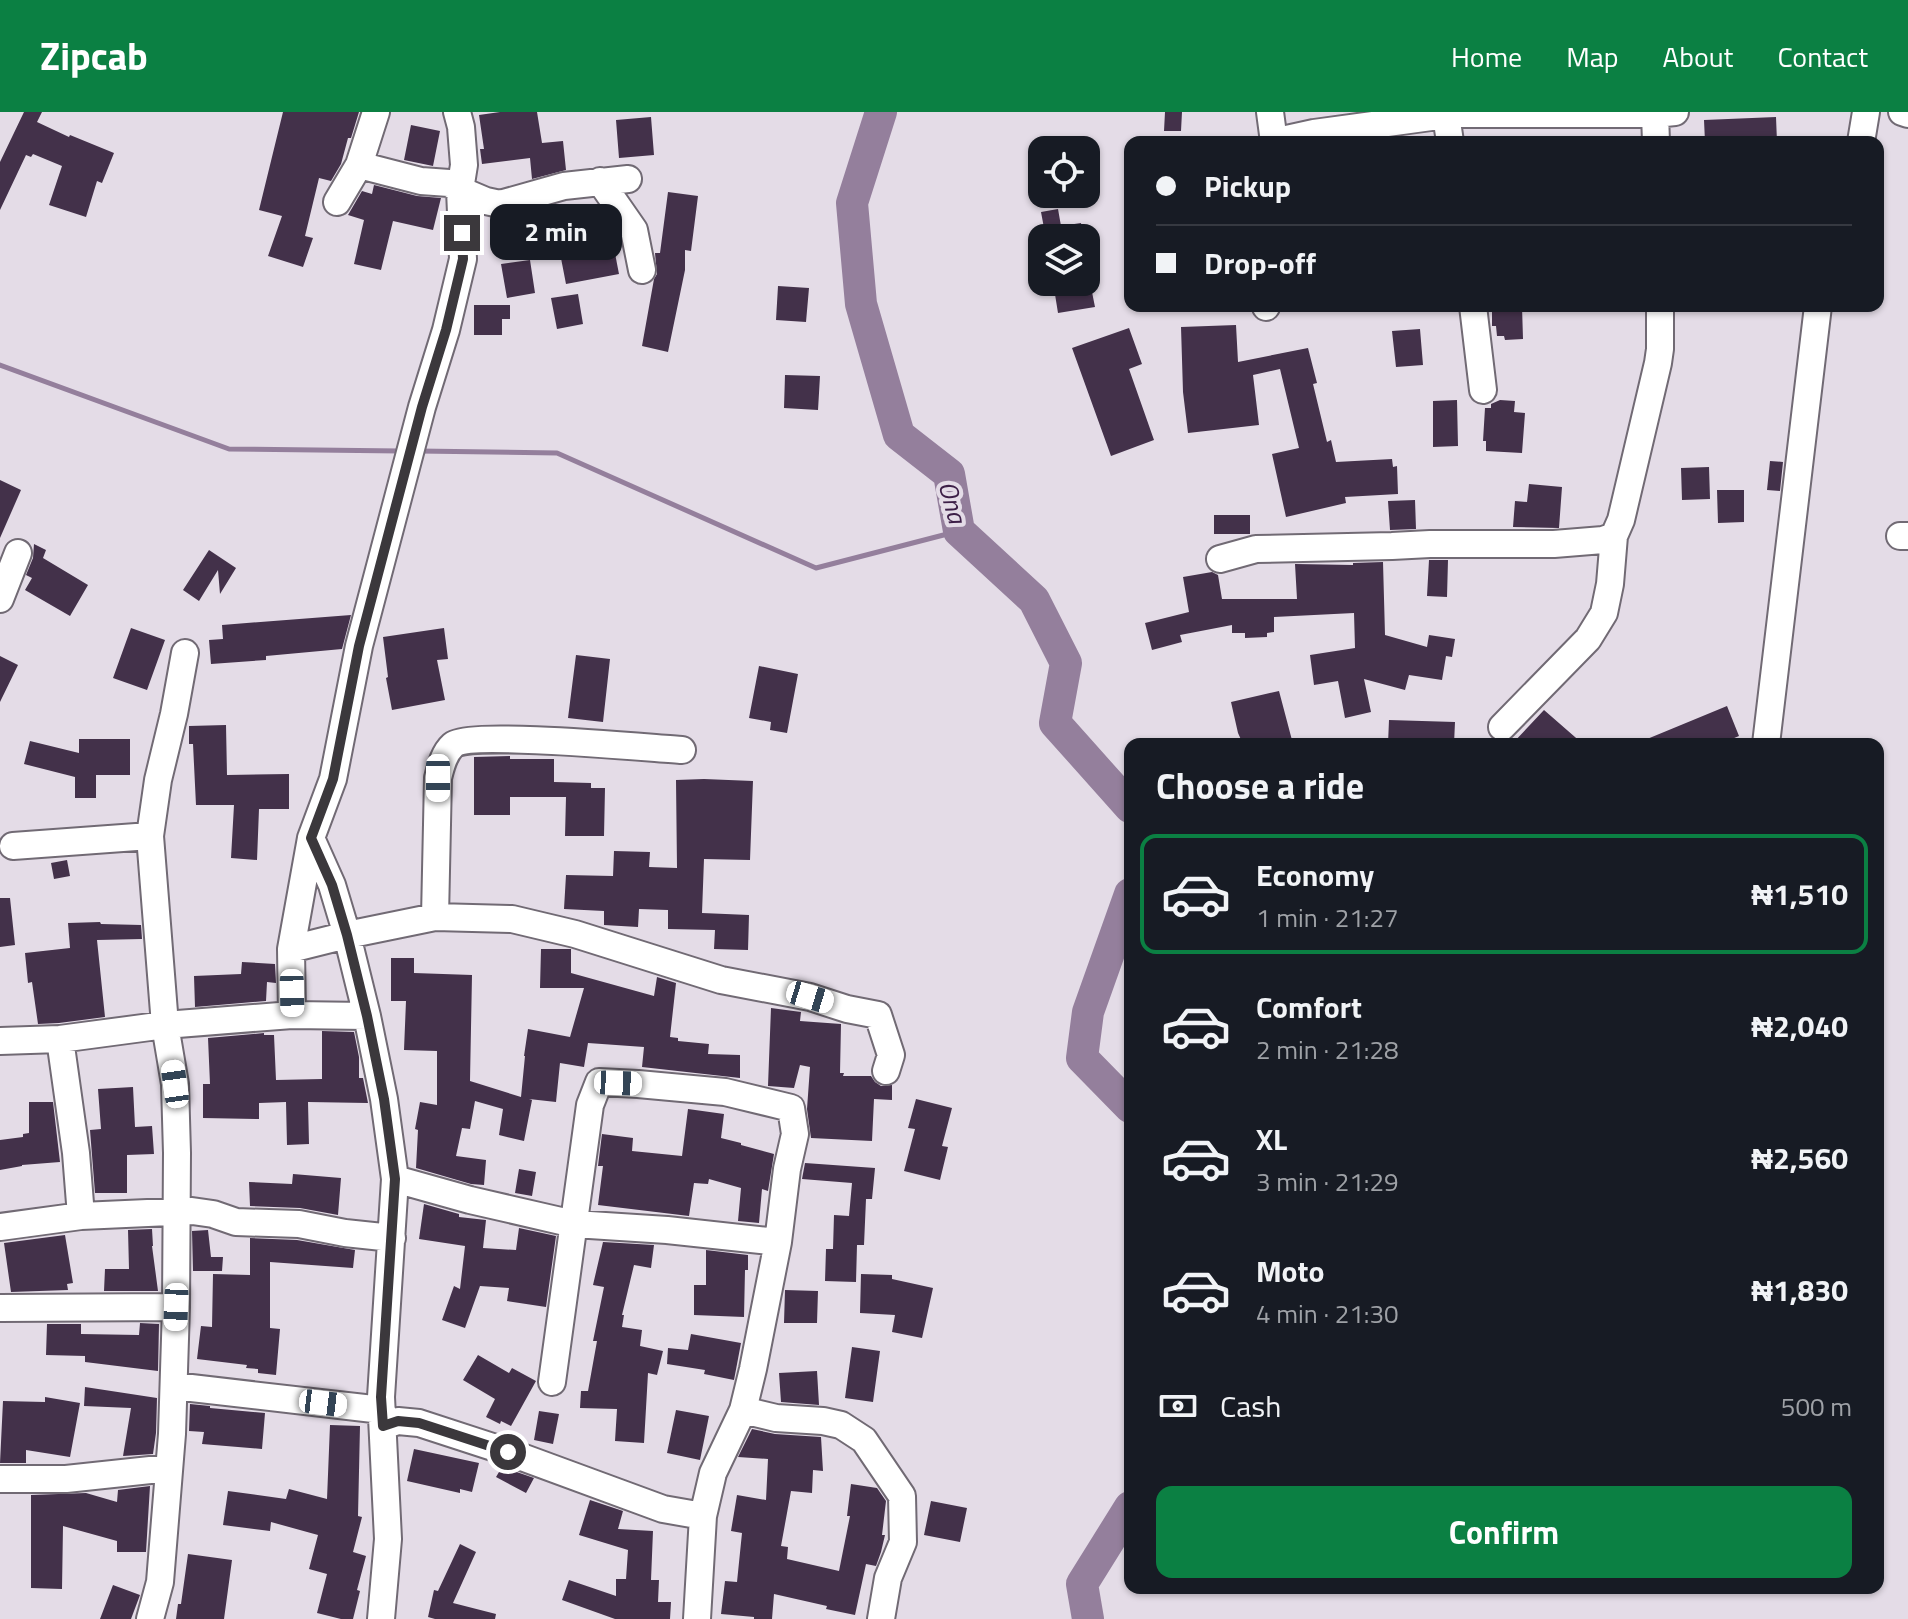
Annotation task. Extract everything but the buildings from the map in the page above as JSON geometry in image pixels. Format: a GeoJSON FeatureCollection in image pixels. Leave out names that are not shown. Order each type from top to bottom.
{"type":"FeatureCollection","features":[{"type":"Feature","properties":{"kind":"street"},"geometry":{"type":"LineString","coordinates":[[337,202],[359,165],[376,112]]}},
{"type":"Feature","properties":{"kind":"street"},"geometry":{"type":"LineString","coordinates":[[292,1015],[291,949],[311,838],[333,779],[359,646],[463,259],[460,190],[464,165],[457,112]]}},
{"type":"Feature","properties":{"kind":"street"},"geometry":{"type":"LineString","coordinates":[[1270,112],[1273,136]]}},
{"type":"Feature","properties":{"kind":"street"},"geometry":{"type":"LineString","coordinates":[[1862,136],[1866,112]]}},
{"type":"Feature","properties":{"kind":"street"},"geometry":{"type":"LineString","coordinates":[[1902,112],[1908,114]]}},
{"type":"Feature","properties":{"kind":"street"},"geometry":{"type":"LineString","coordinates":[[1450,136],[1451,113]]}},
{"type":"Feature","properties":{"kind":"street"},"geometry":{"type":"LineString","coordinates":[[1301,136],[1451,113],[1665,113],[1658,136]]}},
{"type":"Feature","properties":{"kind":"street"},"geometry":{"type":"LineString","coordinates":[[359,165],[421,181],[449,183],[486,201],[500,204],[564,186],[628,179]]}},
{"type":"Feature","properties":{"kind":"street"},"geometry":{"type":"LineString","coordinates":[[600,181],[634,230],[642,270]]}},
{"type":"Feature","properties":{"kind":"street"},"geometry":{"type":"LineString","coordinates":[[1474,312],[1483,390]]}},
{"type":"Feature","properties":{"kind":"street"},"geometry":{"type":"LineString","coordinates":[[1502,727],[1588,639],[1604,613],[1614,536],[1621,520],[1658,363],[1660,312]]}},
{"type":"Feature","properties":{"kind":"street"},"geometry":{"type":"LineString","coordinates":[[1767,738],[1817,312]]}},
{"type":"Feature","properties":{"kind":"street"},"geometry":{"type":"LineString","coordinates":[[1220,559],[1256,549],[1554,544],[1603,540],[1614,536]]}},
{"type":"Feature","properties":{"kind":"street"},"geometry":{"type":"LineString","coordinates":[[0,599],[18,553]]}},
{"type":"Feature","properties":{"kind":"street"},"geometry":{"type":"LineString","coordinates":[[150,1619],[160,1582],[174,1386],[177,1153],[175,1084],[165,1025],[150,836],[158,780],[185,653]]}},
{"type":"Feature","properties":{"kind":"street"},"geometry":{"type":"LineString","coordinates":[[435,917],[438,778],[444,757],[454,744],[465,740],[498,738],[682,750]]}},
{"type":"Feature","properties":{"kind":"street"},"geometry":{"type":"LineString","coordinates":[[13,846],[150,836]]}},
{"type":"Feature","properties":{"kind":"street"},"geometry":{"type":"LineString","coordinates":[[311,838],[332,885],[367,1016],[384,1099],[395,1179],[382,1418],[388,1539],[381,1619]]}},
{"type":"Feature","properties":{"kind":"street"},"geometry":{"type":"LineString","coordinates":[[291,949],[435,917],[512,919],[575,934],[721,980],[810,997],[878,1015],[891,1055],[886,1071]]}},
{"type":"Feature","properties":{"kind":"street"},"geometry":{"type":"LineString","coordinates":[[0,1041],[60,1039],[165,1025],[292,1015],[367,1016]]}},
{"type":"Feature","properties":{"kind":"street"},"geometry":{"type":"LineString","coordinates":[[60,1039],[76,1153],[81,1216]]}},
{"type":"Feature","properties":{"kind":"street"},"geometry":{"type":"LineString","coordinates":[[552,1382],[590,1105],[599,1082],[725,1092],[791,1108],[795,1134],[753,1369],[743,1410],[713,1473],[703,1516],[697,1619]]}},
{"type":"Feature","properties":{"kind":"street"},"geometry":{"type":"LineString","coordinates":[[395,1179],[574,1224],[778,1242]]}},
{"type":"Feature","properties":{"kind":"street"},"geometry":{"type":"LineString","coordinates":[[0,1227],[81,1216],[203,1212],[236,1222],[299,1224],[392,1238]]}},
{"type":"Feature","properties":{"kind":"street"},"geometry":{"type":"LineString","coordinates":[[0,1308],[176,1307]]}},
{"type":"Feature","properties":{"kind":"street"},"geometry":{"type":"LineString","coordinates":[[174,1386],[419,1423],[651,1505],[703,1516]]}},
{"type":"Feature","properties":{"kind":"street"},"geometry":{"type":"LineString","coordinates":[[743,1410],[776,1418],[841,1425],[864,1440],[902,1496],[903,1542],[888,1578],[881,1619]]}},
{"type":"Feature","properties":{"kind":"street"},"geometry":{"type":"LineString","coordinates":[[0,1479],[66,1479],[169,1468]]}},
{"type":"Feature","properties":{"kind":"waterway","name":"Ona"},"geometry":{"type":"LineString","coordinates":[[881,112],[852,203],[861,304],[899,435],[949,474],[959,531],[1034,600],[1066,663],[1055,723],[1124,800]]}},
{"type":"Feature","properties":{"kind":"waterway"},"geometry":{"type":"LineString","coordinates":[[0,365],[229,449],[400,451]]}},
{"type":"Feature","properties":{"kind":"waterway"},"geometry":{"type":"LineString","coordinates":[[418,451],[557,453],[816,568],[959,531]]}},
{"type":"Feature","properties":{"kind":"waterway","name":"Ona"},"geometry":{"type":"LineString","coordinates":[[1124,911],[1088,1012],[1082,1058],[1124,1101]]}},
{"type":"Feature","properties":{"kind":"waterway","name":"Ona"},"geometry":{"type":"LineString","coordinates":[[1088,1619],[1082,1584],[1124,1517]]}},
{"type":"Feature","properties":{"kind":"route"},"geometry":{"type":"LineString","coordinates":[[462,233],[463,259],[446,330],[422,407],[359,646],[333,779],[311,838],[332,885],[367,1016],[384,1099],[395,1179],[381,1397],[383,1426],[398,1421],[419,1423],[508,1452]]}}]}
